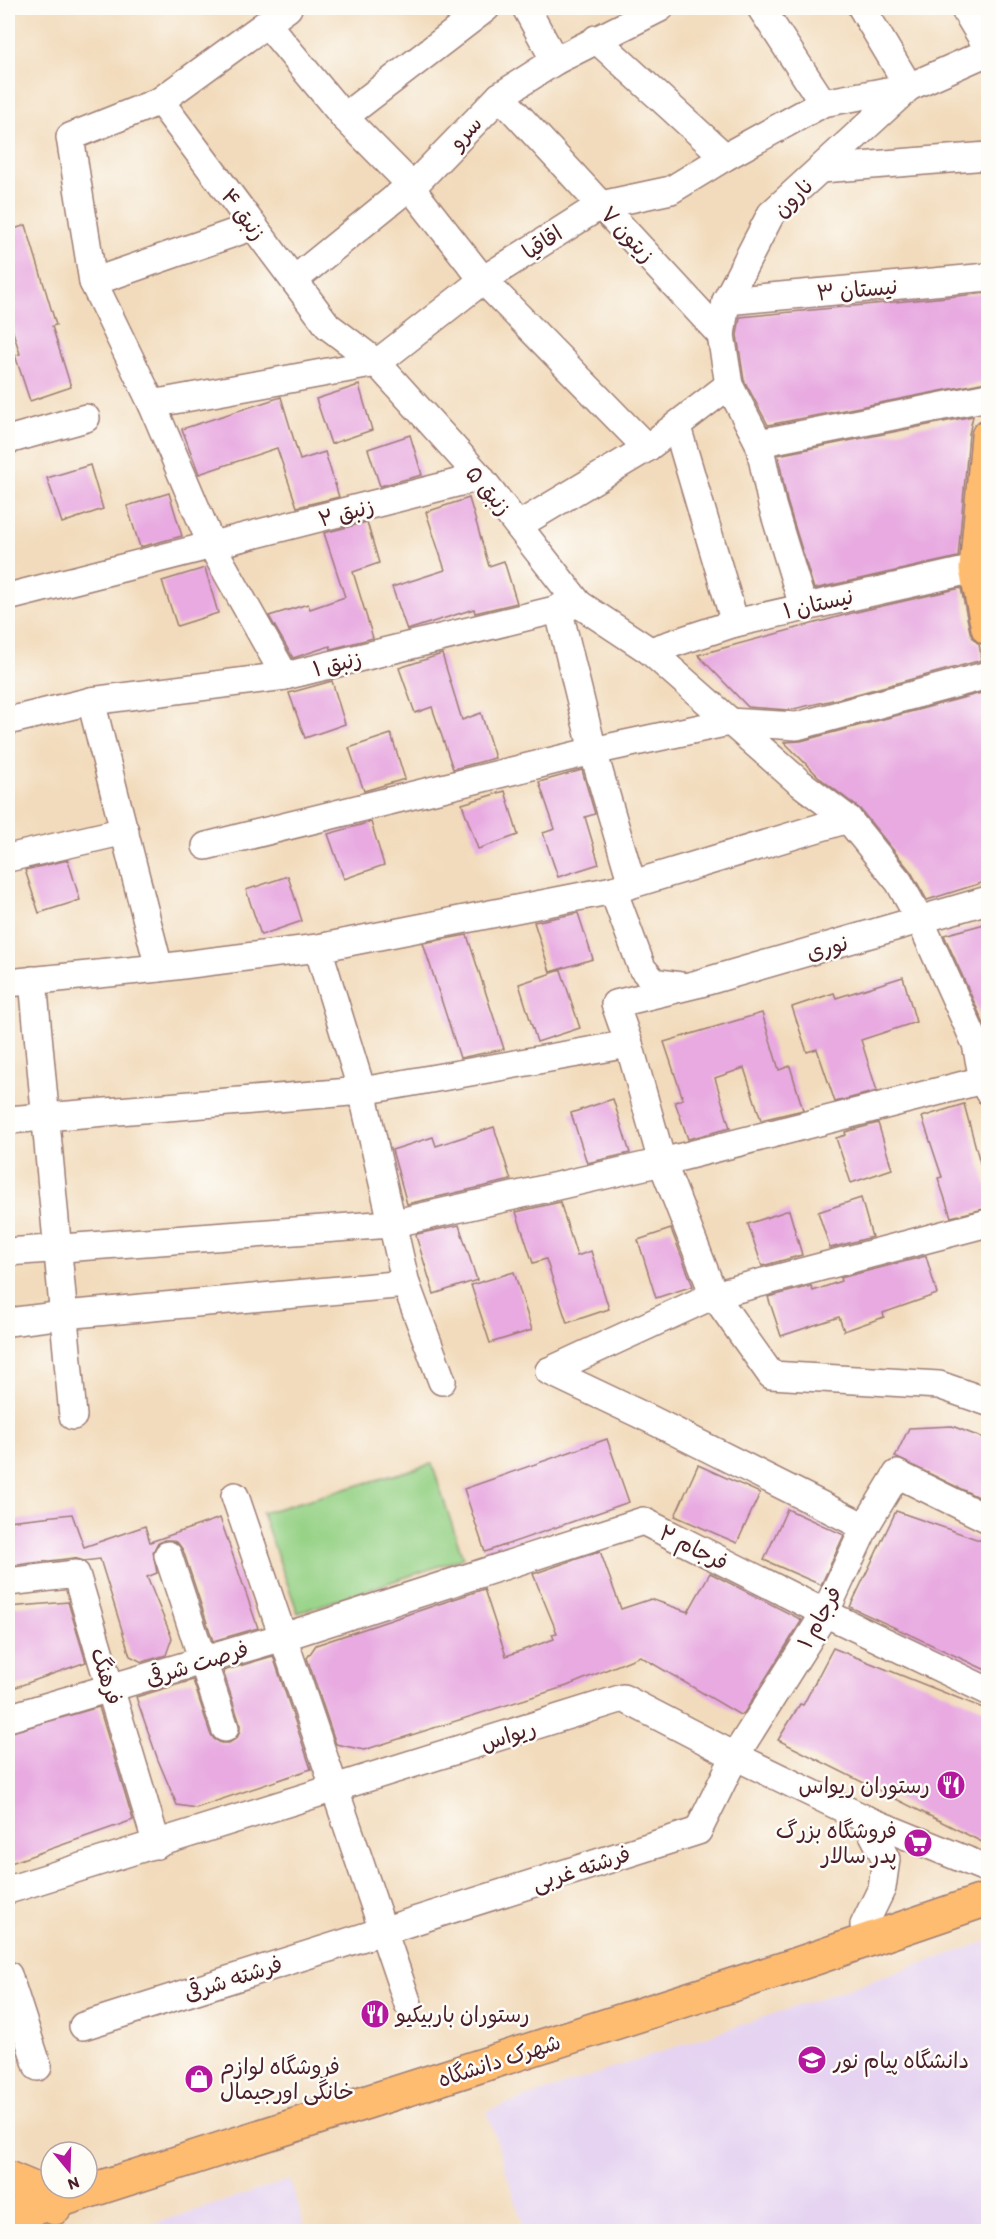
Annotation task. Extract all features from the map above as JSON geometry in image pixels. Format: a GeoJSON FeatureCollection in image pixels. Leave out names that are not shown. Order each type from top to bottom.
{"type":"FeatureCollection","features":[{"type":"Feature","properties":{"kind":"main road"},"geometry":{"type":"LineString","coordinates":[[988,453],[982,567],[988,628]]}},
{"type":"Feature","properties":{"kind":"main road"},"geometry":{"type":"LineString","coordinates":[[99,2170],[662,1986],[864,1925],[988,1884]]}},
{"type":"Feature","properties":{"kind":"main road","name":"شهرک دانشگاه"},"geometry":{"type":"LineString","coordinates":[[8,2217],[32,2190],[781,1970],[988,1899]]}},
{"type":"Feature","properties":{"kind":"main road"},"geometry":{"type":"LineString","coordinates":[[32,2190],[39,2232]]}},
{"type":"Feature","properties":{"kind":"street"},"geometry":{"type":"LineString","coordinates":[[345,117],[486,8]]}},
{"type":"Feature","properties":{"kind":"street"},"geometry":{"type":"LineString","coordinates":[[526,8],[555,61]]}},
{"type":"Feature","properties":{"kind":"street"},"geometry":{"type":"LineString","coordinates":[[761,8],[823,104]]}},
{"type":"Feature","properties":{"kind":"street"},"geometry":{"type":"LineString","coordinates":[[862,8],[909,87],[988,50],[964,8]]}},
{"type":"Feature","properties":{"kind":"street","name":"سرو"},"geometry":{"type":"LineString","coordinates":[[294,280],[411,186],[500,96],[555,61],[655,9]]}},
{"type":"Feature","properties":{"kind":"street"},"geometry":{"type":"LineString","coordinates":[[285,676],[212,546],[152,404],[93,282],[70,137],[160,101],[278,16],[345,117],[411,186],[483,280],[647,448]]}},
{"type":"Feature","properties":{"kind":"street"},"geometry":{"type":"LineString","coordinates":[[596,39],[725,157]]}},
{"type":"Feature","properties":{"kind":"street","name":"اقاقیا"},"geometry":{"type":"LineString","coordinates":[[377,363],[483,280],[601,205],[671,189],[823,104],[909,87]]}},
{"type":"Feature","properties":{"kind":"street","name":"نارون"},"geometry":{"type":"LineString","coordinates":[[721,335],[726,302],[771,214],[909,87]]}},
{"type":"Feature","properties":{"kind":"street","name":"زیتون ۷"},"geometry":{"type":"LineString","coordinates":[[500,96],[721,335]]}},
{"type":"Feature","properties":{"kind":"street","name":"زنبق ۴"},"geometry":{"type":"LineString","coordinates":[[160,101],[328,326]]}},
{"type":"Feature","properties":{"kind":"street"},"geometry":{"type":"LineString","coordinates":[[821,169],[988,156]]}},
{"type":"Feature","properties":{"kind":"street"},"geometry":{"type":"LineString","coordinates":[[93,282],[254,226]]}},
{"type":"Feature","properties":{"kind":"street","name":"نیستان ۳"},"geometry":{"type":"LineString","coordinates":[[726,302],[988,277]]}},
{"type":"Feature","properties":{"kind":"street","name":"زنبق ۵"},"geometry":{"type":"LineString","coordinates":[[328,326],[377,363],[480,477],[519,525],[568,606],[650,651],[799,782],[848,819],[898,882],[920,920],[982,1042],[986,1086]]}},
{"type":"Feature","properties":{"kind":"street"},"geometry":{"type":"LineString","coordinates":[[721,335],[729,385],[759,443],[772,505],[803,606]]}},
{"type":"Feature","properties":{"kind":"street"},"geometry":{"type":"LineString","coordinates":[[152,404],[377,363]]}},
{"type":"Feature","properties":{"kind":"street"},"geometry":{"type":"LineString","coordinates":[[519,525],[647,448],[729,385]]}},
{"type":"Feature","properties":{"kind":"street"},"geometry":{"type":"LineString","coordinates":[[759,443],[988,397]]}},
{"type":"Feature","properties":{"kind":"street"},"geometry":{"type":"LineString","coordinates":[[8,440],[86,418]]}},
{"type":"Feature","properties":{"kind":"street"},"geometry":{"type":"LineString","coordinates":[[677,426],[735,623]]}},
{"type":"Feature","properties":{"kind":"street","name":"زنبق ۲"},"geometry":{"type":"LineString","coordinates":[[8,597],[480,477]]}},
{"type":"Feature","properties":{"kind":"street","name":"نیستان ۱"},"geometry":{"type":"LineString","coordinates":[[650,651],[735,623],[982,567]]}},
{"type":"Feature","properties":{"kind":"street"},"geometry":{"type":"LineString","coordinates":[[568,606],[593,751],[642,968],[654,982],[675,988]]}},
{"type":"Feature","properties":{"kind":"street","name":"زنبق ۱"},"geometry":{"type":"LineString","coordinates":[[8,721],[91,701],[285,676],[568,606]]}},
{"type":"Feature","properties":{"kind":"street"},"geometry":{"type":"LineString","coordinates":[[206,846],[593,751],[729,722],[797,726],[988,675]]}},
{"type":"Feature","properties":{"kind":"street"},"geometry":{"type":"LineString","coordinates":[[91,701],[159,968]]}},
{"type":"Feature","properties":{"kind":"street"},"geometry":{"type":"LineString","coordinates":[[73,1416],[46,1116],[20,982],[159,968],[318,948],[623,887],[848,819]]}},
{"type":"Feature","properties":{"kind":"street"},"geometry":{"type":"LineString","coordinates":[[8,858],[125,831]]}},
{"type":"Feature","properties":{"kind":"street","name":"نوری"},"geometry":{"type":"LineString","coordinates":[[629,1044],[615,1004],[988,900]]}},
{"type":"Feature","properties":{"kind":"street"},"geometry":{"type":"LineString","coordinates":[[318,948],[362,1091],[406,1284],[442,1381]]}},
{"type":"Feature","properties":{"kind":"street"},"geometry":{"type":"LineString","coordinates":[[8,1120],[362,1091],[629,1044],[662,1162],[714,1295],[771,1375],[939,1385],[988,1402]]}},
{"type":"Feature","properties":{"kind":"street"},"geometry":{"type":"LineString","coordinates":[[8,1252],[392,1224],[986,1086]]}},
{"type":"Feature","properties":{"kind":"street"},"geometry":{"type":"LineString","coordinates":[[865,1527],[549,1371],[714,1295],[988,1223]]}},
{"type":"Feature","properties":{"kind":"street"},"geometry":{"type":"LineString","coordinates":[[8,1323],[64,1315],[406,1284]]}},
{"type":"Feature","properties":{"kind":"street","name":"فرجام ۱"},"geometry":{"type":"LineString","coordinates":[[735,1756],[825,1613],[865,1527],[897,1474],[988,1519]]}},
{"type":"Feature","properties":{"kind":"street"},"geometry":{"type":"LineString","coordinates":[[235,1496],[408,2004]]}},
{"type":"Feature","properties":{"kind":"street","name":"فرجام ۲"},"geometry":{"type":"LineString","coordinates":[[283,1637],[643,1521],[825,1613],[988,1690]]}},
{"type":"Feature","properties":{"kind":"street"},"geometry":{"type":"LineString","coordinates":[[168,1555],[225,1728]]}},
{"type":"Feature","properties":{"kind":"street","name":"فرهنگ"},"geometry":{"type":"LineString","coordinates":[[8,1582],[76,1574],[158,1845]]}},
{"type":"Feature","properties":{"kind":"street","name":"فرصت شرقی"},"geometry":{"type":"LineString","coordinates":[[8,1718],[283,1637]]}},
{"type":"Feature","properties":{"kind":"street","name":"ریواس"},"geometry":{"type":"LineString","coordinates":[[8,1890],[623,1698],[865,1819],[988,1869]]}},
{"type":"Feature","properties":{"kind":"street","name":"فرشته غربی"},"geometry":{"type":"LineString","coordinates":[[384,1931],[698,1831],[735,1756]]}},
{"type":"Feature","properties":{"kind":"street"},"geometry":{"type":"LineString","coordinates":[[864,1925],[882,1888],[886,1859],[865,1819]]}},
{"type":"Feature","properties":{"kind":"street","name":"فرشته شرقی"},"geometry":{"type":"LineString","coordinates":[[83,2026],[384,1931]]}},
{"type":"Feature","properties":{"kind":"street"},"geometry":{"type":"LineString","coordinates":[[8,1975],[38,2067]]}},
{"type":"Feature","properties":{"kind":"shaded area","name":"دانشگاه پیام نور"},"geometry":{"type":"Polygon","coordinates":[[[988,1941],[988,2231],[525,2231],[487,2111],[988,1941]]]}},
{"type":"Feature","properties":{"kind":"shaded area"},"geometry":{"type":"Polygon","coordinates":[[[290,2180],[306,2231],[130,2231],[290,2180]]]}},
{"type":"Feature","properties":{"kind":"green space"},"geometry":{"type":"Polygon","coordinates":[[[432,1464],[463,1558],[298,1613],[262,1513],[432,1464]]]}},
{"type":"Feature","properties":{"kind":"building"},"geometry":{"type":"Polygon","coordinates":[[[26,225],[56,325],[52,326],[71,387],[30,401],[15,355],[20,354],[8,316],[8,231],[26,225]]]}},
{"type":"Feature","properties":{"kind":"building"},"geometry":{"type":"Polygon","coordinates":[[[988,293],[986,382],[768,425],[744,380],[737,335],[740,317],[988,293]]]}},
{"type":"Feature","properties":{"kind":"building"},"geometry":{"type":"Polygon","coordinates":[[[359,385],[372,430],[331,444],[316,399],[359,385]]]}},
{"type":"Feature","properties":{"kind":"building"},"geometry":{"type":"Polygon","coordinates":[[[281,397],[300,460],[325,452],[339,497],[297,507],[277,448],[199,474],[182,429],[281,397]]]}},
{"type":"Feature","properties":{"kind":"building"},"geometry":{"type":"Polygon","coordinates":[[[973,416],[969,434],[958,557],[814,589],[787,501],[778,455],[973,416]]]}},
{"type":"Feature","properties":{"kind":"building"},"geometry":{"type":"Polygon","coordinates":[[[410,435],[422,475],[380,486],[368,449],[410,435]]]}},
{"type":"Feature","properties":{"kind":"building"},"geometry":{"type":"Polygon","coordinates":[[[90,465],[103,509],[62,523],[47,478],[90,465]]]}},
{"type":"Feature","properties":{"kind":"building"},"geometry":{"type":"Polygon","coordinates":[[[169,493],[182,536],[140,547],[127,506],[169,493]]]}},
{"type":"Feature","properties":{"kind":"building"},"geometry":{"type":"Polygon","coordinates":[[[469,498],[489,566],[504,561],[517,603],[475,613],[474,609],[407,630],[392,587],[445,570],[426,512],[469,498]]]}},
{"type":"Feature","properties":{"kind":"building"},"geometry":{"type":"Polygon","coordinates":[[[367,522],[379,563],[353,572],[373,638],[331,649],[330,646],[293,658],[269,616],[308,604],[310,609],[345,597],[324,533],[367,522]]]}},
{"type":"Feature","properties":{"kind":"building"},"geometry":{"type":"Polygon","coordinates":[[[205,568],[218,613],[177,626],[162,581],[205,568]]]}},
{"type":"Feature","properties":{"kind":"building"},"geometry":{"type":"Polygon","coordinates":[[[961,588],[970,632],[979,644],[982,660],[842,698],[789,710],[748,707],[698,655],[852,613],[961,588]]]}},
{"type":"Feature","properties":{"kind":"building"},"geometry":{"type":"Polygon","coordinates":[[[442,654],[462,720],[481,713],[495,758],[453,769],[432,707],[415,713],[399,668],[442,654]]]}},
{"type":"Feature","properties":{"kind":"building"},"geometry":{"type":"Polygon","coordinates":[[[332,681],[345,724],[305,738],[289,693],[332,681]]]}},
{"type":"Feature","properties":{"kind":"building"},"geometry":{"type":"Polygon","coordinates":[[[985,692],[988,701],[988,881],[927,900],[911,872],[860,809],[821,779],[784,742],[801,741],[985,692]]]}},
{"type":"Feature","properties":{"kind":"building"},"geometry":{"type":"Polygon","coordinates":[[[391,734],[405,779],[364,791],[349,748],[391,734]]]}},
{"type":"Feature","properties":{"kind":"building"},"geometry":{"type":"Polygon","coordinates":[[[582,770],[595,814],[585,817],[599,864],[558,877],[543,833],[555,829],[539,782],[582,770]]]}},
{"type":"Feature","properties":{"kind":"building"},"geometry":{"type":"Polygon","coordinates":[[[505,791],[518,835],[478,849],[462,804],[505,791]]]}},
{"type":"Feature","properties":{"kind":"building"},"geometry":{"type":"Polygon","coordinates":[[[371,822],[384,865],[344,879],[328,834],[371,822]]]}},
{"type":"Feature","properties":{"kind":"building"},"geometry":{"type":"Polygon","coordinates":[[[68,860],[80,900],[39,913],[25,870],[68,860]]]}},
{"type":"Feature","properties":{"kind":"building"},"geometry":{"type":"Polygon","coordinates":[[[288,876],[302,921],[261,935],[246,890],[288,876]]]}},
{"type":"Feature","properties":{"kind":"building"},"geometry":{"type":"Polygon","coordinates":[[[578,913],[593,959],[550,972],[534,922],[578,913]]]}},
{"type":"Feature","properties":{"kind":"building"},"geometry":{"type":"Polygon","coordinates":[[[988,923],[988,1033],[944,935],[988,923]]]}},
{"type":"Feature","properties":{"kind":"building"},"geometry":{"type":"Polygon","coordinates":[[[467,935],[504,1049],[460,1058],[423,943],[467,935]]]}},
{"type":"Feature","properties":{"kind":"building"},"geometry":{"type":"Polygon","coordinates":[[[561,970],[580,1028],[537,1042],[519,984],[561,970]]]}},
{"type":"Feature","properties":{"kind":"building"},"geometry":{"type":"Polygon","coordinates":[[[903,977],[916,1022],[861,1040],[877,1091],[835,1102],[817,1049],[807,1052],[792,1007],[834,993],[836,998],[903,977]]]}},
{"type":"Feature","properties":{"kind":"building"},"geometry":{"type":"Polygon","coordinates":[[[762,1013],[779,1070],[790,1066],[803,1110],[761,1120],[744,1068],[715,1078],[730,1128],[688,1139],[675,1102],[683,1099],[664,1042],[762,1013]]]}},
{"type":"Feature","properties":{"kind":"building"},"geometry":{"type":"Polygon","coordinates":[[[613,1099],[630,1153],[587,1163],[571,1113],[613,1099]]]}},
{"type":"Feature","properties":{"kind":"building"},"geometry":{"type":"Polygon","coordinates":[[[964,1104],[988,1192],[988,1208],[951,1217],[938,1178],[942,1177],[922,1117],[964,1104]]]}},
{"type":"Feature","properties":{"kind":"building"},"geometry":{"type":"Polygon","coordinates":[[[878,1123],[892,1169],[851,1183],[836,1138],[846,1135],[845,1132],[878,1123]]]}},
{"type":"Feature","properties":{"kind":"building"},"geometry":{"type":"Polygon","coordinates":[[[494,1127],[511,1180],[407,1204],[392,1150],[433,1137],[436,1146],[494,1127]]]}},
{"type":"Feature","properties":{"kind":"building"},"geometry":{"type":"Polygon","coordinates":[[[861,1198],[872,1237],[830,1248],[818,1212],[861,1198]]]}},
{"type":"Feature","properties":{"kind":"building"},"geometry":{"type":"Polygon","coordinates":[[[560,1202],[577,1256],[591,1251],[609,1309],[567,1323],[546,1259],[533,1263],[516,1212],[560,1202]]]}},
{"type":"Feature","properties":{"kind":"building"},"geometry":{"type":"Polygon","coordinates":[[[789,1210],[802,1255],[762,1266],[748,1224],[789,1210]]]}},
{"type":"Feature","properties":{"kind":"building"},"geometry":{"type":"Polygon","coordinates":[[[459,1225],[477,1280],[434,1294],[416,1236],[459,1225]]]}},
{"type":"Feature","properties":{"kind":"building"},"geometry":{"type":"Polygon","coordinates":[[[671,1229],[693,1286],[656,1298],[638,1240],[671,1229]]]}},
{"type":"Feature","properties":{"kind":"building"},"geometry":{"type":"Polygon","coordinates":[[[926,1256],[937,1294],[883,1313],[884,1317],[844,1331],[839,1317],[781,1336],[768,1297],[811,1286],[813,1291],[841,1281],[840,1278],[926,1256]]]}},
{"type":"Feature","properties":{"kind":"building"},"geometry":{"type":"Polygon","coordinates":[[[514,1272],[532,1330],[490,1343],[471,1285],[514,1272]]]}},
{"type":"Feature","properties":{"kind":"building"},"geometry":{"type":"Polygon","coordinates":[[[952,1426],[988,1440],[988,1502],[895,1457],[909,1428],[952,1426]]]}},
{"type":"Feature","properties":{"kind":"building"},"geometry":{"type":"Polygon","coordinates":[[[607,1439],[629,1502],[485,1552],[464,1489],[607,1439]]]}},
{"type":"Feature","properties":{"kind":"building"},"geometry":{"type":"Polygon","coordinates":[[[698,1465],[760,1493],[737,1543],[675,1516],[698,1465]]]}},
{"type":"Feature","properties":{"kind":"building"},"geometry":{"type":"Polygon","coordinates":[[[787,1509],[844,1535],[821,1585],[764,1560],[787,1509]]]}},
{"type":"Feature","properties":{"kind":"building"},"geometry":{"type":"Polygon","coordinates":[[[896,1511],[988,1543],[988,1671],[850,1607],[896,1511]]]}},
{"type":"Feature","properties":{"kind":"building"},"geometry":{"type":"Polygon","coordinates":[[[72,1514],[84,1547],[145,1526],[150,1542],[220,1518],[258,1628],[213,1641],[183,1550],[178,1543],[164,1540],[157,1544],[153,1552],[157,1573],[147,1577],[172,1638],[166,1655],[142,1662],[130,1656],[100,1559],[84,1561],[74,1558],[8,1566],[8,1521],[72,1514]]]}},
{"type":"Feature","properties":{"kind":"building"},"geometry":{"type":"Polygon","coordinates":[[[600,1551],[621,1609],[651,1599],[688,1612],[710,1573],[802,1620],[744,1713],[740,1715],[640,1656],[567,1686],[364,1750],[336,1744],[307,1658],[316,1645],[484,1589],[506,1656],[554,1639],[552,1634],[557,1633],[533,1574],[600,1551]]]}},
{"type":"Feature","properties":{"kind":"building"},"geometry":{"type":"Polygon","coordinates":[[[68,1602],[86,1662],[8,1690],[8,1607],[68,1602]]]}},
{"type":"Feature","properties":{"kind":"building"},"geometry":{"type":"Polygon","coordinates":[[[833,1648],[988,1710],[988,1845],[778,1740],[800,1704],[803,1705],[833,1648]]]}},
{"type":"Feature","properties":{"kind":"building"},"geometry":{"type":"Polygon","coordinates":[[[273,1656],[311,1769],[196,1808],[177,1805],[136,1697],[193,1680],[210,1733],[221,1743],[229,1743],[237,1738],[240,1724],[223,1671],[273,1656]]]}},
{"type":"Feature","properties":{"kind":"building"},"geometry":{"type":"Polygon","coordinates":[[[99,1707],[133,1820],[8,1864],[8,1733],[99,1707]]]}},
{"type":"Feature","properties":{"kind":"place","name":"رستوران ریواس"},"geometry":{"type":"Point","coordinates":[951,1785]}},
{"type":"Feature","properties":{"kind":"place","name":"فروشگاه بزرگ پدر سالار"},"geometry":{"type":"Point","coordinates":[918,1843]}},
{"type":"Feature","properties":{"kind":"place","name":"رستوران باربیکیو"},"geometry":{"type":"Point","coordinates":[375,2014]}},
{"type":"Feature","properties":{"kind":"place","name":"دانشگاه پیام نور"},"geometry":{"type":"Point","coordinates":[812,2060]}},
{"type":"Feature","properties":{"kind":"place","name":"فروشگاه لوازم خانگی اورجیمال"},"geometry":{"type":"Point","coordinates":[199,2079]}}]}
